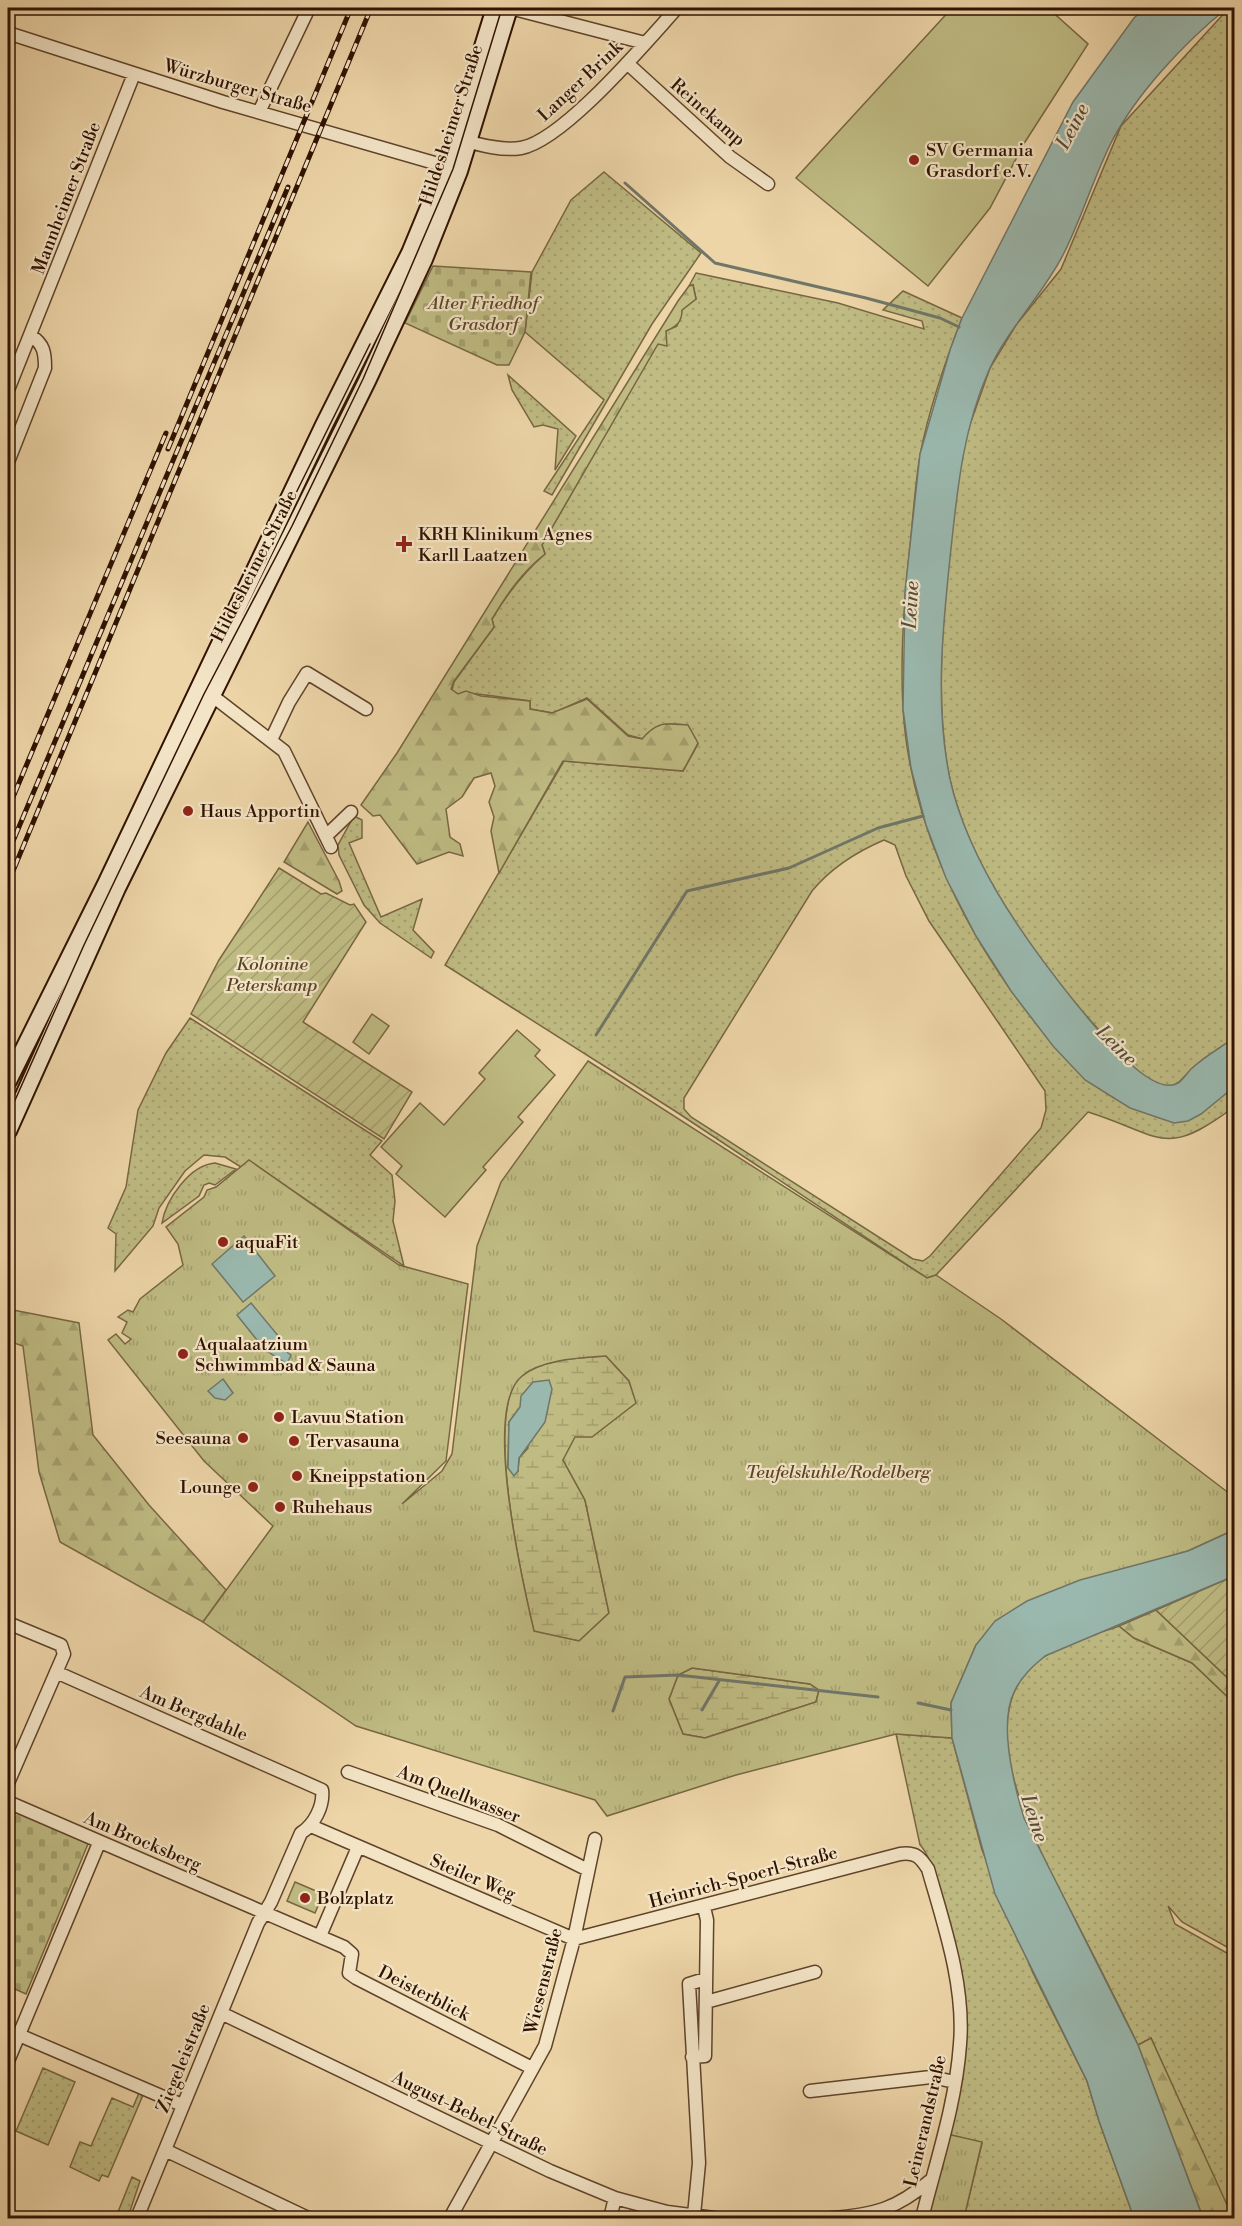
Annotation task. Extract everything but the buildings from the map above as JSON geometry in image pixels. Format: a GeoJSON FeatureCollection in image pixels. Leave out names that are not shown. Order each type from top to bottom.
{"type":"FeatureCollection","features":[{"type":"Feature","properties":{"kind":"street"},"geometry":{"type":"LineString","coordinates":[[259,112],[309,8]]}},
{"type":"Feature","properties":{"kind":"street","name":"Hildesheimer Straße"},"geometry":{"type":"LineString","coordinates":[[462,140],[495,8]]}},
{"type":"Feature","properties":{"kind":"street"},"geometry":{"type":"LineString","coordinates":[[509,8],[645,43]]}},
{"type":"Feature","properties":{"kind":"street","name":"Hildesheimer Straße"},"geometry":{"type":"LineString","coordinates":[[8,1131],[58,1015],[320,435],[452,168],[509,8]]}},
{"type":"Feature","properties":{"kind":"street","name":"Langer Brink"},"geometry":{"type":"LineString","coordinates":[[462,140],[519,148],[531,145],[562,126],[627,63],[677,8]]}},
{"type":"Feature","properties":{"kind":"street","name":"Würzburger Straße"},"geometry":{"type":"LineString","coordinates":[[8,33],[134,74],[452,168]]}},
{"type":"Feature","properties":{"kind":"street","name":"Reinekamp"},"geometry":{"type":"LineString","coordinates":[[627,63],[730,157],[768,184]]}},
{"type":"Feature","properties":{"kind":"street","name":"Mannheimer Straße"},"geometry":{"type":"LineString","coordinates":[[8,390],[134,74]]}},
{"type":"Feature","properties":{"kind":"street"},"geometry":{"type":"LineString","coordinates":[[8,462],[45,368],[45,355],[40,342],[31,336]]}},
{"type":"Feature","properties":{"kind":"street"},"geometry":{"type":"LineString","coordinates":[[271,740],[289,702],[307,672],[366,709]]}},
{"type":"Feature","properties":{"kind":"street"},"geometry":{"type":"LineString","coordinates":[[204,694],[284,751],[328,841],[351,812]]}},
{"type":"Feature","properties":{"kind":"street","name":"Hildesheimer Straße"},"geometry":{"type":"LineString","coordinates":[[8,1080],[204,694]]}},
{"type":"Feature","properties":{"kind":"street"},"geometry":{"type":"LineString","coordinates":[[8,1623],[61,1645],[64,1653],[8,1783]]}},
{"type":"Feature","properties":{"kind":"street","name":"Am Bergdahle"},"geometry":{"type":"LineString","coordinates":[[56,1672],[317,1786]]}},
{"type":"Feature","properties":{"kind":"street","name":"Am Quellwasser"},"geometry":{"type":"LineString","coordinates":[[348,1772],[498,1825],[588,1870]]}},
{"type":"Feature","properties":{"kind":"street","name":"Ziegeleistraße"},"geometry":{"type":"LineString","coordinates":[[137,2218],[220,2013],[301,1833],[311,1826],[323,1797],[322,1790],[317,1786]]}},
{"type":"Feature","properties":{"kind":"street","name":"Am Brocksberg"},"geometry":{"type":"LineString","coordinates":[[8,1802],[320,1936]]}},
{"type":"Feature","properties":{"kind":"street","name":"Steiler Weg"},"geometry":{"type":"LineString","coordinates":[[311,1826],[574,1939]]}},
{"type":"Feature","properties":{"kind":"street","name":"Wiesenstraße"},"geometry":{"type":"LineString","coordinates":[[450,2218],[493,2144],[545,2046],[554,2023],[595,1839]]}},
{"type":"Feature","properties":{"kind":"street"},"geometry":{"type":"LineString","coordinates":[[8,2061],[99,1843]]}},
{"type":"Feature","properties":{"kind":"street"},"geometry":{"type":"LineString","coordinates":[[320,1936],[357,1847]]}},
{"type":"Feature","properties":{"kind":"street","name":"Heinrich-Spoerl-Straße"},"geometry":{"type":"LineString","coordinates":[[574,1939],[704,1907],[900,1854],[912,1853],[920,1857]]}},
{"type":"Feature","properties":{"kind":"street","name":"Leinerandstraße"},"geometry":{"type":"LineString","coordinates":[[920,1857],[928,1869],[954,1966],[961,2042],[956,2082],[922,2218]]}},
{"type":"Feature","properties":{"kind":"street"},"geometry":{"type":"LineString","coordinates":[[692,2057],[705,2056],[707,1920],[704,1907]]}},
{"type":"Feature","properties":{"kind":"street","name":"Deisterblick"},"geometry":{"type":"LineString","coordinates":[[320,1936],[352,1954],[349,1973],[356,1978],[532,2068]]}},
{"type":"Feature","properties":{"kind":"street"},"geometry":{"type":"LineString","coordinates":[[706,2001],[815,1972]]}},
{"type":"Feature","properties":{"kind":"street"},"geometry":{"type":"LineString","coordinates":[[694,2215],[699,2163],[689,1984],[705,1979]]}},
{"type":"Feature","properties":{"kind":"street","name":"August-Bebel-Straße"},"geometry":{"type":"LineString","coordinates":[[220,2013],[493,2144],[615,2198],[667,2212],[714,2218]]}},
{"type":"Feature","properties":{"kind":"street"},"geometry":{"type":"LineString","coordinates":[[19,2035],[182,2105]]}},
{"type":"Feature","properties":{"kind":"street"},"geometry":{"type":"LineString","coordinates":[[810,2091],[931,2077],[956,2082]]}},
{"type":"Feature","properties":{"kind":"street"},"geometry":{"type":"LineString","coordinates":[[165,2150],[308,2218]]}},
{"type":"Feature","properties":{"kind":"street"},"geometry":{"type":"LineString","coordinates":[[831,2218],[872,2215],[904,2200],[931,2180]]}},
{"type":"Feature","properties":{"kind":"street"},"geometry":{"type":"LineString","coordinates":[[610,2218],[615,2198]]}},
{"type":"Feature","properties":{"kind":"green space","name":"SV Germania Grasdorf e.V."},"geometry":{"type":"Polygon","coordinates":[[[952,8],[1048,8],[1088,44],[1025,142],[990,208],[928,286],[796,178],[952,8]]]}},
{"type":"Feature","properties":{"kind":"green space"},"geometry":{"type":"Polygon","coordinates":[[[1229,8],[1234,8],[1234,1038],[1201,1061],[1179,1082],[1170,1086],[1162,1086],[1140,1073],[1063,988],[1012,917],[970,841],[956,802],[947,764],[941,691],[944,615],[959,466],[967,433],[990,368],[1016,325],[1061,269],[1121,126],[1229,8]]]}},
{"type":"Feature","properties":{"kind":"green space"},"geometry":{"type":"Polygon","coordinates":[[[604,172],[701,253],[652,324],[552,495],[544,491],[604,400],[525,332],[532,272],[571,200],[604,172]]]}},
{"type":"Feature","properties":{"kind":"green space","name":"Alter Friedhof Grasdorf"},"geometry":{"type":"Polygon","coordinates":[[[433,266],[531,272],[525,332],[509,365],[497,365],[405,323],[433,266]]]}},
{"type":"Feature","properties":{"kind":"green space"},"geometry":{"type":"Polygon","coordinates":[[[696,273],[838,303],[924,329],[922,321],[883,310],[903,291],[962,318],[938,386],[920,455],[904,607],[902,668],[907,748],[926,826],[958,901],[998,972],[1053,1045],[1086,1078],[1124,1104],[1174,1122],[1234,1087],[1234,1107],[1192,1133],[1176,1138],[1162,1138],[1148,1134],[1088,1112],[936,1275],[927,1278],[675,1111],[445,965],[564,761],[683,771],[698,744],[687,725],[662,725],[653,729],[643,739],[628,735],[587,698],[553,713],[530,709],[530,701],[481,694],[458,694],[452,690],[454,682],[494,627],[492,619],[504,601],[523,576],[545,554],[542,545],[658,343],[666,345],[666,331],[677,326],[682,310],[696,299],[693,285],[689,286],[696,273]],[[884,840],[864,850],[836,868],[812,891],[684,1098],[684,1109],[691,1117],[913,1259],[923,1261],[930,1256],[1041,1128],[1046,1110],[1045,1091],[929,921],[906,876],[895,845],[884,840]]]}},
{"type":"Feature","properties":{"kind":"green space"},"geometry":{"type":"Polygon","coordinates":[[[693,285],[696,299],[682,310],[678,323],[666,331],[667,346],[658,344],[542,545],[545,554],[529,568],[509,592],[492,619],[494,627],[454,681],[451,689],[458,694],[466,691],[481,696],[530,701],[530,709],[552,713],[587,699],[628,736],[642,739],[658,726],[688,725],[698,743],[683,771],[563,761],[499,873],[491,831],[494,817],[489,802],[495,786],[491,773],[474,778],[462,797],[446,809],[450,837],[460,844],[463,856],[449,852],[417,864],[380,815],[373,816],[361,805],[397,753],[678,301],[689,286],[693,285]]]}},
{"type":"Feature","properties":{"kind":"green space"},"geometry":{"type":"Polygon","coordinates":[[[508,375],[576,436],[555,470],[558,429],[543,425],[534,427],[512,390],[508,375]]]}},
{"type":"Feature","properties":{"kind":"green space"},"geometry":{"type":"Polygon","coordinates":[[[354,816],[362,820],[362,838],[349,843],[381,917],[422,899],[413,930],[434,952],[431,958],[380,923],[364,905],[339,855],[338,845],[354,816]]]}},
{"type":"Feature","properties":{"kind":"green space"},"geometry":{"type":"Polygon","coordinates":[[[308,822],[339,881],[342,891],[337,894],[284,862],[308,822]]]}},
{"type":"Feature","properties":{"kind":"green space","name":"Kolonine Peterskamp"},"geometry":{"type":"Polygon","coordinates":[[[279,868],[321,894],[326,893],[350,905],[354,904],[366,922],[303,1022],[412,1092],[384,1139],[191,1014],[219,960],[279,868]]]}},
{"type":"Feature","properties":{"kind":"green space"},"geometry":{"type":"Polygon","coordinates":[[[372,1014],[389,1026],[369,1054],[353,1042],[372,1014]]]}},
{"type":"Feature","properties":{"kind":"green space"},"geometry":{"type":"Polygon","coordinates":[[[190,1018],[382,1141],[370,1155],[392,1175],[395,1201],[393,1221],[404,1266],[249,1161],[241,1167],[225,1157],[204,1155],[185,1171],[159,1208],[153,1226],[115,1271],[116,1234],[108,1228],[126,1187],[138,1110],[166,1053],[190,1018]]]}},
{"type":"Feature","properties":{"kind":"green space"},"geometry":{"type":"Polygon","coordinates":[[[517,1030],[540,1050],[535,1056],[555,1075],[518,1117],[523,1122],[483,1167],[486,1170],[445,1217],[396,1174],[402,1166],[381,1147],[420,1103],[444,1125],[485,1079],[479,1073],[517,1030]]]}},
{"type":"Feature","properties":{"kind":"green space","name":"Teufelskuhle/Rodelberg"},"geometry":{"type":"Polygon","coordinates":[[[588,1061],[927,1278],[936,1275],[1001,1319],[1234,1497],[1234,1530],[1188,1551],[1149,1563],[976,1645],[951,1703],[952,1738],[896,1734],[736,1775],[607,1816],[595,1800],[356,1726],[203,1622],[273,1526],[204,1461],[108,1340],[116,1334],[125,1344],[131,1339],[122,1333],[127,1322],[118,1317],[128,1310],[133,1312],[140,1299],[183,1265],[178,1244],[166,1227],[204,1197],[207,1190],[216,1187],[249,1160],[399,1265],[468,1284],[446,1461],[402,1504],[442,1471],[452,1454],[477,1246],[501,1182],[588,1061]],[[606,1356],[562,1360],[530,1370],[522,1376],[511,1394],[505,1423],[505,1458],[509,1498],[534,1631],[579,1641],[609,1613],[585,1500],[563,1460],[575,1437],[592,1437],[636,1403],[629,1381],[606,1356]],[[692,1668],[678,1675],[669,1699],[683,1734],[705,1738],[816,1702],[819,1690],[810,1684],[692,1668]]]}},
{"type":"Feature","properties":{"kind":"green space"},"geometry":{"type":"Polygon","coordinates":[[[215,1163],[236,1169],[215,1185],[209,1183],[204,1185],[199,1196],[162,1223],[168,1204],[188,1177],[206,1165],[215,1163]]]}},
{"type":"Feature","properties":{"kind":"green space"},"geometry":{"type":"Polygon","coordinates":[[[8,1309],[79,1323],[93,1435],[149,1505],[226,1590],[203,1622],[60,1542],[39,1472],[23,1346],[8,1341],[8,1309]]]}},
{"type":"Feature","properties":{"kind":"green space"},"geometry":{"type":"Polygon","coordinates":[[[606,1356],[629,1381],[637,1403],[563,1460],[585,1500],[609,1613],[579,1641],[534,1632],[509,1498],[505,1458],[505,1423],[511,1394],[522,1376],[530,1370],[551,1363],[606,1356]],[[520,1407],[509,1422],[508,1468],[518,1471],[519,1458],[528,1448],[520,1407]]]}},
{"type":"Feature","properties":{"kind":"green space"},"geometry":{"type":"Polygon","coordinates":[[[1234,1576],[1234,1684],[1156,1610],[1234,1576]]]}},
{"type":"Feature","properties":{"kind":"green space"},"geometry":{"type":"Polygon","coordinates":[[[1156,1610],[1234,1684],[1234,1703],[1192,1663],[1134,1638],[1119,1626],[1156,1610]]]}},
{"type":"Feature","properties":{"kind":"green space"},"geometry":{"type":"Polygon","coordinates":[[[1119,1626],[1134,1638],[1192,1663],[1234,1703],[1234,1951],[1182,1922],[1168,1906],[1175,1924],[1234,1957],[1234,2218],[1215,2182],[1151,2038],[1138,2045],[1049,1869],[1033,1835],[1010,1762],[1007,1727],[1013,1696],[1029,1669],[1059,1648],[1119,1626]]]}},
{"type":"Feature","properties":{"kind":"green space"},"geometry":{"type":"Polygon","coordinates":[[[692,1668],[810,1684],[819,1690],[816,1702],[705,1738],[683,1734],[669,1699],[678,1675],[692,1668]]]}},
{"type":"Feature","properties":{"kind":"green space"},"geometry":{"type":"Polygon","coordinates":[[[896,1734],[952,1738],[982,1850],[1033,1973],[1087,2081],[1134,2218],[964,2218],[982,2143],[947,2134],[963,2067],[965,2044],[961,2001],[944,1909],[929,1859],[920,1845],[896,1734]]]}},
{"type":"Feature","properties":{"kind":"green space"},"geometry":{"type":"Polygon","coordinates":[[[8,1802],[90,1839],[26,1994],[8,1986],[8,1802]]]}},
{"type":"Feature","properties":{"kind":"green space","name":"Bolzplatz"},"geometry":{"type":"Polygon","coordinates":[[[295,1882],[323,1894],[315,1913],[287,1901],[295,1882]]]}},
{"type":"Feature","properties":{"kind":"green space"},"geometry":{"type":"Polygon","coordinates":[[[1151,2038],[1233,2218],[1203,2218],[1138,2045],[1151,2038]]]}},
{"type":"Feature","properties":{"kind":"green space"},"geometry":{"type":"Polygon","coordinates":[[[43,2068],[75,2082],[48,2145],[16,2131],[43,2068]]]}},
{"type":"Feature","properties":{"kind":"green space"},"geometry":{"type":"Polygon","coordinates":[[[139,2093],[143,2095],[108,2177],[102,2175],[99,2181],[70,2167],[80,2142],[91,2146],[112,2098],[133,2107],[139,2093]]]}},
{"type":"Feature","properties":{"kind":"green space"},"geometry":{"type":"Polygon","coordinates":[[[947,2134],[982,2142],[964,2218],[926,2218],[947,2134]]]}},
{"type":"Feature","properties":{"kind":"green space"},"geometry":{"type":"Polygon","coordinates":[[[132,2177],[140,2181],[128,2217],[118,2212],[132,2177]]]}},
{"type":"Feature","properties":{"kind":"water","name":"Leine"},"geometry":{"type":"Polygon","coordinates":[[[1145,8],[1227,8],[1162,70],[1121,125],[1056,268],[1006,340],[989,370],[972,416],[958,486],[943,635],[941,686],[947,763],[954,795],[965,827],[979,859],[1014,919],[1074,1001],[1107,1040],[1137,1070],[1152,1080],[1166,1085],[1178,1083],[1191,1069],[1234,1038],[1234,1087],[1201,1114],[1188,1121],[1174,1123],[1130,1108],[1085,1080],[1053,1046],[1011,991],[976,936],[946,878],[926,825],[911,768],[903,709],[905,591],[920,454],[950,350],[962,318],[1073,102],[1134,18],[1145,8]]]}},
{"type":"Feature","properties":{"kind":"water"},"geometry":{"type":"Polygon","coordinates":[[[244,1236],[275,1276],[243,1302],[212,1264],[244,1236]]]}},
{"type":"Feature","properties":{"kind":"water"},"geometry":{"type":"Polygon","coordinates":[[[251,1303],[280,1338],[283,1349],[291,1355],[287,1364],[265,1350],[237,1315],[251,1303]]]}},
{"type":"Feature","properties":{"kind":"water"},"geometry":{"type":"Polygon","coordinates":[[[223,1379],[233,1393],[225,1400],[215,1398],[208,1391],[223,1379]]]}},
{"type":"Feature","properties":{"kind":"water"},"geometry":{"type":"Polygon","coordinates":[[[549,1380],[552,1389],[545,1422],[519,1458],[518,1471],[514,1476],[508,1468],[509,1422],[520,1407],[521,1396],[533,1382],[549,1380]]]}},
{"type":"Feature","properties":{"kind":"water"},"geometry":{"type":"Polygon","coordinates":[[[1234,1530],[1234,1576],[1045,1656],[1018,1685],[1010,1703],[1009,1754],[1024,1818],[1138,2045],[1203,2218],[1134,2218],[1087,2081],[995,1894],[952,1738],[951,1703],[976,1645],[995,1621],[1027,1601],[1080,1580],[1188,1551],[1234,1530]]]}},
{"type":"Feature","properties":{"kind":"waterway"},"geometry":{"type":"LineString","coordinates":[[625,183],[715,263],[866,298],[940,318],[959,327]]}},
{"type":"Feature","properties":{"kind":"waterway"},"geometry":{"type":"LineString","coordinates":[[596,1035],[687,891],[789,868],[878,828],[923,816]]}},
{"type":"Feature","properties":{"kind":"waterway"},"geometry":{"type":"LineString","coordinates":[[613,1711],[625,1677],[678,1675],[878,1697]]}},
{"type":"Feature","properties":{"kind":"waterway"},"geometry":{"type":"LineString","coordinates":[[702,1710],[719,1681]]}},
{"type":"Feature","properties":{"kind":"waterway"},"geometry":{"type":"LineString","coordinates":[[918,1703],[951,1710]]}},
{"type":"Feature","properties":{"kind":"tram line"},"geometry":{"type":"LineString","coordinates":[[8,1116],[84,945],[204,694],[292,526],[363,379],[453,169],[502,8]]}},
{"type":"Feature","properties":{"kind":"tram line"},"geometry":{"type":"LineString","coordinates":[[264,563],[370,344]]}},
{"type":"Feature","properties":{"kind":"railway"},"geometry":{"type":"LineString","coordinates":[[168,449],[351,8]]}},
{"type":"Feature","properties":{"kind":"railway"},"geometry":{"type":"LineString","coordinates":[[8,883],[371,8]]}},
{"type":"Feature","properties":{"kind":"railway"},"geometry":{"type":"LineString","coordinates":[[8,853],[288,187]]}},
{"type":"Feature","properties":{"kind":"railway"},"geometry":{"type":"LineString","coordinates":[[8,809],[166,433]]}},
{"type":"Feature","properties":{"kind":"place","name":"SV Germania Grasdorf e.V."},"geometry":{"type":"Point","coordinates":[914,160]}},
{"type":"Feature","properties":{"kind":"place","name":"KRH Klinikum Agnes Karll Laatzen"},"geometry":{"type":"Point","coordinates":[404,544]}},
{"type":"Feature","properties":{"kind":"place","name":"Haus Apportin"},"geometry":{"type":"Point","coordinates":[188,811]}},
{"type":"Feature","properties":{"kind":"place","name":"aquaFit"},"geometry":{"type":"Point","coordinates":[223,1242]}},
{"type":"Feature","properties":{"kind":"place","name":"Aqualaatzium Schwimmbad & Sauna"},"geometry":{"type":"Point","coordinates":[183,1354]}},
{"type":"Feature","properties":{"kind":"place","name":"Lavuu Station"},"geometry":{"type":"Point","coordinates":[279,1417]}},
{"type":"Feature","properties":{"kind":"place","name":"Seesauna"},"geometry":{"type":"Point","coordinates":[243,1438]}},
{"type":"Feature","properties":{"kind":"place","name":"Tervasauna"},"geometry":{"type":"Point","coordinates":[294,1441]}},
{"type":"Feature","properties":{"kind":"place","name":"Kneippstation"},"geometry":{"type":"Point","coordinates":[297,1476]}},
{"type":"Feature","properties":{"kind":"place","name":"Lounge"},"geometry":{"type":"Point","coordinates":[253,1487]}},
{"type":"Feature","properties":{"kind":"place","name":"Ruhehaus"},"geometry":{"type":"Point","coordinates":[280,1507]}},
{"type":"Feature","properties":{"kind":"place","name":"Bolzplatz"},"geometry":{"type":"Point","coordinates":[305,1898]}}]}
